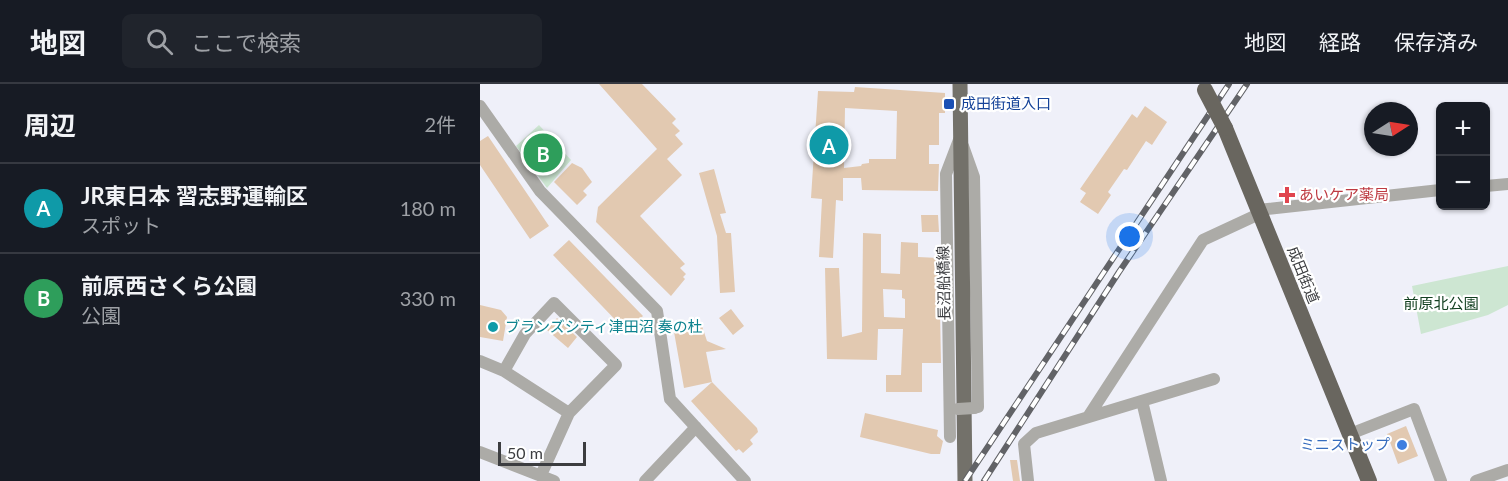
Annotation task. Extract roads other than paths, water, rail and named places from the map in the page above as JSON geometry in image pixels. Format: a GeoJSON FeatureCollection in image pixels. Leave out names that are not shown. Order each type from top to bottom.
{"type":"FeatureCollection","features":[{"type":"Feature","properties":{"kind":"highway","name":"成田街道"},"geometry":{"type":"LineString","coordinates":[[1203,87],[1226,128],[1369,481]]}},
{"type":"Feature","properties":{"kind":"main road","name":"長沼船橋線"},"geometry":{"type":"LineString","coordinates":[[960,84],[965,481]]}},
{"type":"Feature","properties":{"kind":"street"},"geometry":{"type":"LineString","coordinates":[[480,106],[540,191],[657,311],[670,399],[745,481]]}},
{"type":"Feature","properties":{"kind":"street"},"geometry":{"type":"LineString","coordinates":[[955,409],[978,407],[974,177],[960,136]]}},
{"type":"Feature","properties":{"kind":"street"},"geometry":{"type":"LineString","coordinates":[[950,437],[955,409],[946,174],[960,136]]}},
{"type":"Feature","properties":{"kind":"street"},"geometry":{"type":"LineString","coordinates":[[1490,186],[1508,184]]}},
{"type":"Feature","properties":{"kind":"street"},"geometry":{"type":"LineString","coordinates":[[1088,417],[1203,240],[1259,212],[1436,190]]}},
{"type":"Feature","properties":{"kind":"street"},"geometry":{"type":"LineString","coordinates":[[504,371],[525,334],[554,303],[616,365],[569,413],[541,475]]}},
{"type":"Feature","properties":{"kind":"street"},"geometry":{"type":"LineString","coordinates":[[480,361],[504,371],[569,413]]}},
{"type":"Feature","properties":{"kind":"street"},"geometry":{"type":"LineString","coordinates":[[1028,481],[1024,444],[1036,433],[1214,379]]}},
{"type":"Feature","properties":{"kind":"street"},"geometry":{"type":"LineString","coordinates":[[1142,401],[1161,481]]}},
{"type":"Feature","properties":{"kind":"street"},"geometry":{"type":"LineString","coordinates":[[1350,434],[1414,409],[1441,481]]}},
{"type":"Feature","properties":{"kind":"street"},"geometry":{"type":"LineString","coordinates":[[645,481],[696,428]]}},
{"type":"Feature","properties":{"kind":"street"},"geometry":{"type":"LineString","coordinates":[[480,452],[554,481]]}},
{"type":"Feature","properties":{"kind":"street"},"geometry":{"type":"LineString","coordinates":[[1476,481],[1508,470]]}},
{"type":"Feature","properties":{"kind":"railway"},"geometry":{"type":"LineString","coordinates":[[965,481],[1229,84]]}},
{"type":"Feature","properties":{"kind":"railway"},"geometry":{"type":"LineString","coordinates":[[984,481],[1119,272],[1247,84]]}},
{"type":"Feature","properties":{"kind":"place","name":"成田街道入口"},"geometry":{"type":"Point","coordinates":[949,104]}},
{"type":"Feature","properties":{"kind":"place","name":"JR東日本 習志野運輸区"},"geometry":{"type":"Point","coordinates":[829,145]}},
{"type":"Feature","properties":{"kind":"place","name":"前原西さくら公園"},"geometry":{"type":"Point","coordinates":[543,153]}},
{"type":"Feature","properties":{"kind":"place","name":"あいケア薬局"},"geometry":{"type":"Point","coordinates":[1287,195]}},
{"type":"Feature","properties":{"kind":"place","name":"ブランズシティ津田沼 奏の杜"},"geometry":{"type":"Point","coordinates":[493,327]}},
{"type":"Feature","properties":{"kind":"place","name":"ミニストップ"},"geometry":{"type":"Point","coordinates":[1402,445]}},
{"type":"Feature","properties":{"kind":"park label","name":"前原北公園"},"geometry":{"type":"Point","coordinates":[1441,304]}}]}
